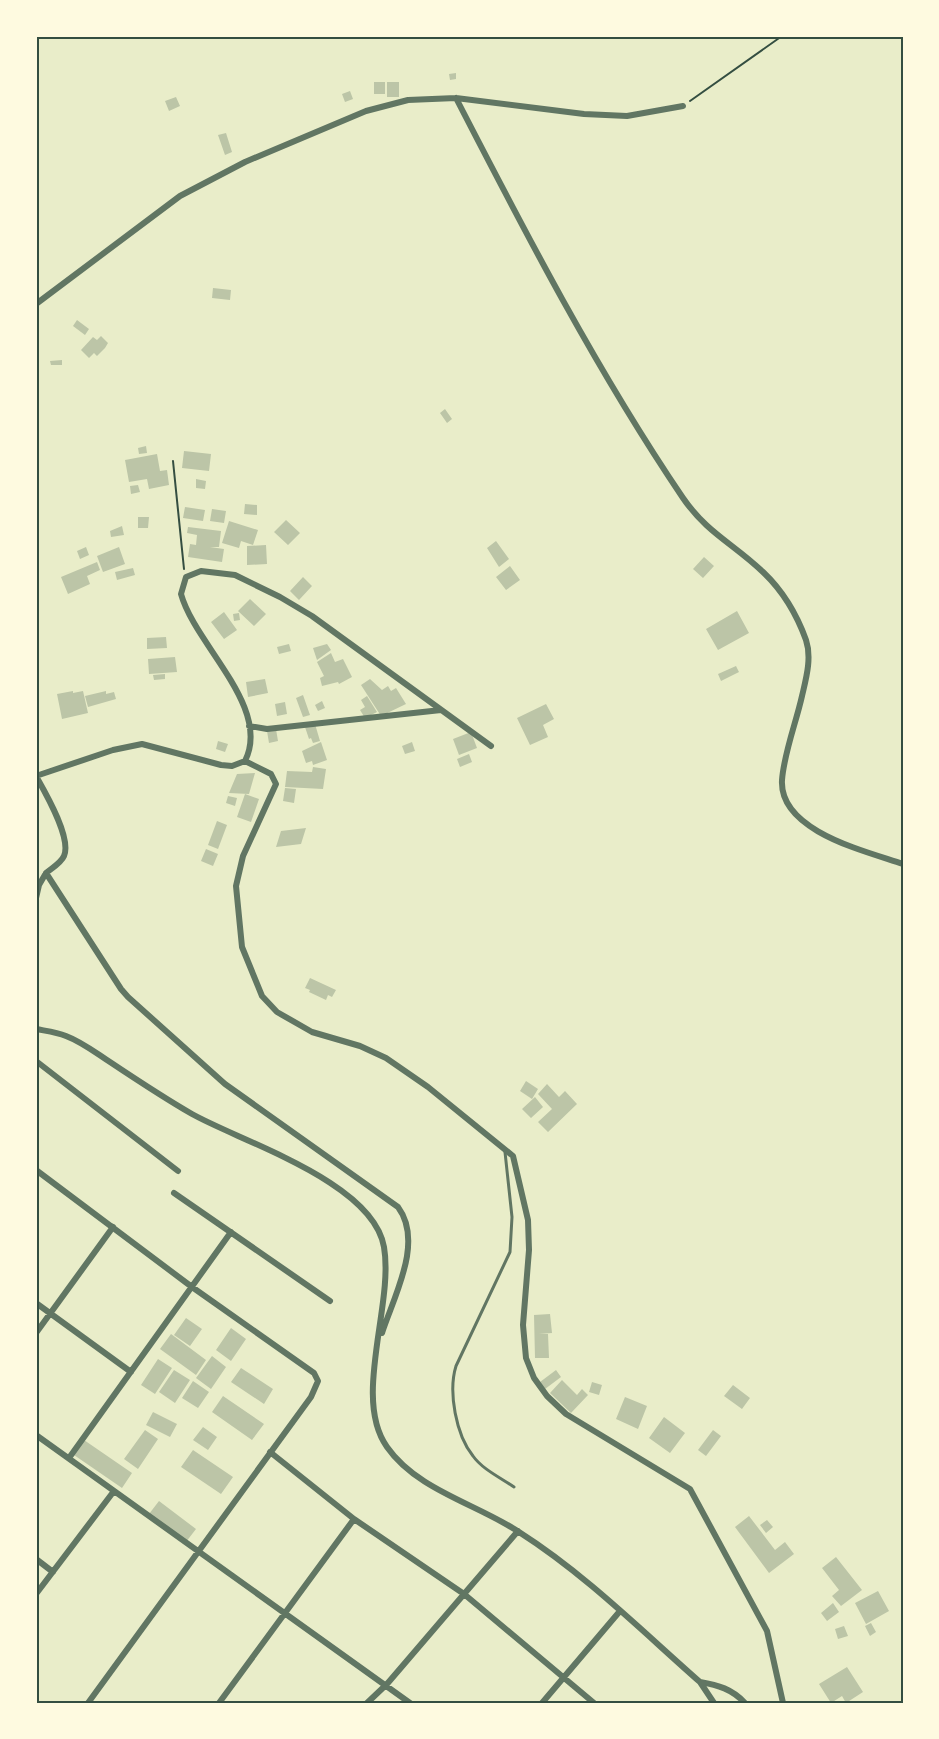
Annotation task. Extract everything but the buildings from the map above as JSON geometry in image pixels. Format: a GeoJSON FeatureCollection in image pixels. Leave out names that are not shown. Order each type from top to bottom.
{"type":"FeatureCollection","features":[{"type":"Feature","properties":{"kind":"street"},"geometry":{"type":"LineString","coordinates":[[456,98],[520,224],[633,422],[699,520],[762,571],[780,591],[793,612],[807,642],[809,665],[782,779],[786,803],[808,825],[826,835],[903,864]]}},
{"type":"Feature","properties":{"kind":"street"},"geometry":{"type":"LineString","coordinates":[[36,304],[180,196],[245,162],[366,111],[408,100],[456,98],[584,114],[627,116],[683,106]]}},
{"type":"Feature","properties":{"kind":"street"},"geometry":{"type":"LineString","coordinates":[[36,898],[39,885],[46,873],[63,859],[65,846],[52,805],[36,776],[113,750],[142,744],[221,765],[232,766],[245,761],[251,746],[244,701],[203,642],[182,600],[181,589],[186,577],[201,571],[235,575],[312,616],[491,746]]}},
{"type":"Feature","properties":{"kind":"street"},"geometry":{"type":"LineString","coordinates":[[249,726],[267,729],[441,710]]}},
{"type":"Feature","properties":{"kind":"street"},"geometry":{"type":"LineString","coordinates":[[245,761],[271,774],[276,784],[243,856],[236,886],[242,947],[262,996],[277,1012],[312,1032],[360,1046],[386,1058],[428,1087],[504,1147],[516,1162],[528,1220],[529,1250],[523,1334],[526,1358],[534,1378],[547,1396],[566,1414],[690,1489],[767,1631],[783,1703]]}},
{"type":"Feature","properties":{"kind":"street"},"geometry":{"type":"LineString","coordinates":[[46,873],[128,996],[225,1084],[388,1198],[404,1214],[409,1225],[409,1252],[379,1342]]}},
{"type":"Feature","properties":{"kind":"street"},"geometry":{"type":"LineString","coordinates":[[36,1028],[72,1038],[192,1114],[299,1163],[361,1208],[375,1225],[384,1248],[379,1342],[372,1400],[374,1421],[385,1446],[400,1464],[422,1480],[518,1531],[559,1561],[700,1682],[714,1703]]}},
{"type":"Feature","properties":{"kind":"street"},"geometry":{"type":"LineString","coordinates":[[36,1061],[178,1171]]}},
{"type":"Feature","properties":{"kind":"street"},"geometry":{"type":"LineString","coordinates":[[36,1170],[192,1287],[314,1372],[318,1381],[315,1392],[196,1551],[88,1703]]}},
{"type":"Feature","properties":{"kind":"street"},"geometry":{"type":"LineString","coordinates":[[174,1193],[330,1301]]}},
{"type":"Feature","properties":{"kind":"street"},"geometry":{"type":"LineString","coordinates":[[36,1333],[113,1227]]}},
{"type":"Feature","properties":{"kind":"street"},"geometry":{"type":"LineString","coordinates":[[69,1458],[231,1232]]}},
{"type":"Feature","properties":{"kind":"street"},"geometry":{"type":"LineString","coordinates":[[36,1303],[131,1372]]}},
{"type":"Feature","properties":{"kind":"street"},"geometry":{"type":"LineString","coordinates":[[36,1435],[284,1614],[387,1684],[410,1703]]}},
{"type":"Feature","properties":{"kind":"street"},"geometry":{"type":"LineString","coordinates":[[270,1452],[354,1519],[464,1594],[594,1703]]}},
{"type":"Feature","properties":{"kind":"street"},"geometry":{"type":"LineString","coordinates":[[36,1594],[114,1491]]}},
{"type":"Feature","properties":{"kind":"street"},"geometry":{"type":"LineString","coordinates":[[219,1703],[354,1519]]}},
{"type":"Feature","properties":{"kind":"street"},"geometry":{"type":"LineString","coordinates":[[367,1703],[387,1684],[518,1531]]}},
{"type":"Feature","properties":{"kind":"street"},"geometry":{"type":"LineString","coordinates":[[36,1559],[53,1572]]}},
{"type":"Feature","properties":{"kind":"street"},"geometry":{"type":"LineString","coordinates":[[542,1703],[620,1611]]}},
{"type":"Feature","properties":{"kind":"street"},"geometry":{"type":"LineString","coordinates":[[700,1682],[719,1685],[736,1693],[745,1703]]}},
{"type":"Feature","properties":{"kind":"lane"},"geometry":{"type":"LineString","coordinates":[[504,1147],[512,1217],[510,1252],[456,1366],[452,1383],[453,1397],[463,1437],[471,1454],[514,1487]]}},
{"type":"Feature","properties":{"kind":"path"},"geometry":{"type":"LineString","coordinates":[[683,106],[782,36]]}},
{"type":"Feature","properties":{"kind":"path"},"geometry":{"type":"LineString","coordinates":[[173,461],[180,550],[186,577]]}}]}
